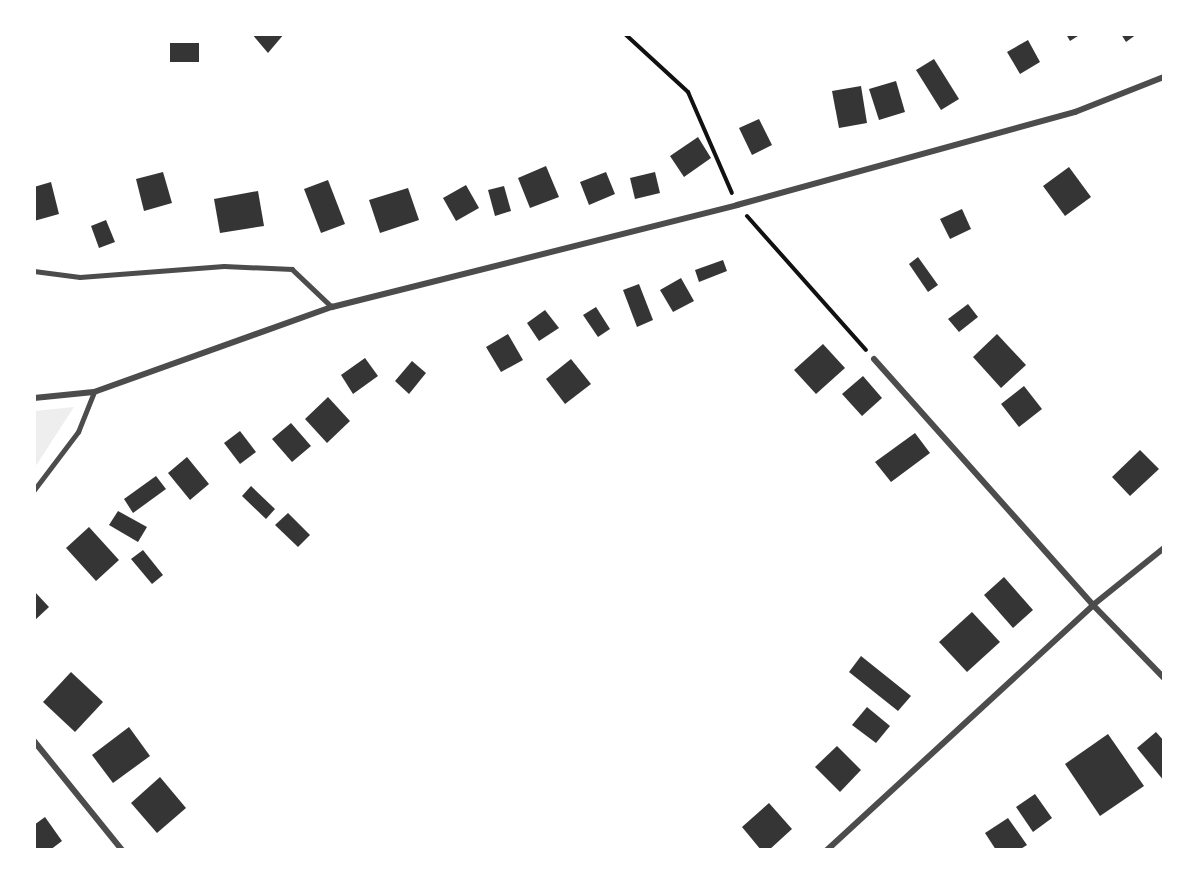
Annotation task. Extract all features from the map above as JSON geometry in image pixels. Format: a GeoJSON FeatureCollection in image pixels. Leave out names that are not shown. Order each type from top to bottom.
{"type":"FeatureCollection","features":[{"type":"Feature","properties":{"kind":"street"},"geometry":{"type":"LineString","coordinates":[[34,398],[94,392],[332,307],[737,205],[1075,112],[1164,77]]}},
{"type":"Feature","properties":{"kind":"street"},"geometry":{"type":"LineString","coordinates":[[874,359],[1093,605],[1164,678]]}},
{"type":"Feature","properties":{"kind":"street"},"geometry":{"type":"LineString","coordinates":[[827,849],[1093,605],[1164,548]]}},
{"type":"Feature","properties":{"kind":"street"},"geometry":{"type":"LineString","coordinates":[[34,741],[122,849]]}},
{"type":"Feature","properties":{"kind":"lane"},"geometry":{"type":"LineString","coordinates":[[34,271],[80,278],[224,266],[292,269],[332,307]]}},
{"type":"Feature","properties":{"kind":"lane"},"geometry":{"type":"LineString","coordinates":[[34,490],[78,432],[94,392]]}},
{"type":"Feature","properties":{"kind":"shaded area"},"geometry":{"type":"Polygon","coordinates":[[[74,407],[39,461],[35,467],[35,411],[74,407]]]}},
{"type":"Feature","properties":{"kind":"building"},"geometry":{"type":"Polygon","coordinates":[[[252,34],[284,34],[268,53],[252,34]]]}},
{"type":"Feature","properties":{"kind":"building"},"geometry":{"type":"Polygon","coordinates":[[[1066,34],[1081,34],[1070,41],[1066,34]]]}},
{"type":"Feature","properties":{"kind":"building"},"geometry":{"type":"Polygon","coordinates":[[[1121,34],[1137,34],[1126,42],[1121,34]]]}},
{"type":"Feature","properties":{"kind":"building"},"geometry":{"type":"Polygon","coordinates":[[[1028,40],[1040,62],[1020,74],[1007,52],[1028,40]]]}},
{"type":"Feature","properties":{"kind":"building"},"geometry":{"type":"Polygon","coordinates":[[[170,43],[199,43],[199,62],[170,62],[170,43]]]}},
{"type":"Feature","properties":{"kind":"building"},"geometry":{"type":"Polygon","coordinates":[[[934,59],[959,99],[941,110],[916,70],[934,59]]]}},
{"type":"Feature","properties":{"kind":"building"},"geometry":{"type":"Polygon","coordinates":[[[896,81],[905,112],[879,120],[869,89],[896,81]]]}},
{"type":"Feature","properties":{"kind":"building"},"geometry":{"type":"Polygon","coordinates":[[[861,86],[867,123],[839,128],[832,91],[861,86]]]}},
{"type":"Feature","properties":{"kind":"building"},"geometry":{"type":"Polygon","coordinates":[[[759,119],[772,145],[752,155],[739,128],[759,119]]]}},
{"type":"Feature","properties":{"kind":"building"},"geometry":{"type":"Polygon","coordinates":[[[698,137],[711,158],[684,177],[670,156],[698,137]]]}},
{"type":"Feature","properties":{"kind":"building"},"geometry":{"type":"Polygon","coordinates":[[[546,166],[559,197],[530,208],[518,178],[546,166]]]}},
{"type":"Feature","properties":{"kind":"building"},"geometry":{"type":"Polygon","coordinates":[[[1069,167],[1091,197],[1065,216],[1043,186],[1069,167]]]}},
{"type":"Feature","properties":{"kind":"building"},"geometry":{"type":"Polygon","coordinates":[[[163,172],[172,203],[144,211],[136,179],[163,172]]]}},
{"type":"Feature","properties":{"kind":"building"},"geometry":{"type":"Polygon","coordinates":[[[606,172],[615,194],[589,205],[580,182],[606,172]]]}},
{"type":"Feature","properties":{"kind":"building"},"geometry":{"type":"Polygon","coordinates":[[[655,172],[660,193],[635,199],[630,178],[655,172]]]}},
{"type":"Feature","properties":{"kind":"building"},"geometry":{"type":"Polygon","coordinates":[[[328,180],[345,224],[321,233],[304,189],[328,180]]]}},
{"type":"Feature","properties":{"kind":"building"},"geometry":{"type":"Polygon","coordinates":[[[51,182],[59,214],[34,221],[34,187],[51,182]]]}},
{"type":"Feature","properties":{"kind":"building"},"geometry":{"type":"Polygon","coordinates":[[[466,185],[479,208],[456,221],[443,198],[466,185]]]}},
{"type":"Feature","properties":{"kind":"building"},"geometry":{"type":"Polygon","coordinates":[[[504,186],[511,211],[495,216],[488,190],[504,186]]]}},
{"type":"Feature","properties":{"kind":"building"},"geometry":{"type":"Polygon","coordinates":[[[408,188],[419,220],[380,233],[369,200],[408,188]]]}},
{"type":"Feature","properties":{"kind":"building"},"geometry":{"type":"Polygon","coordinates":[[[258,191],[264,226],[220,233],[214,199],[258,191]]]}},
{"type":"Feature","properties":{"kind":"building"},"geometry":{"type":"Polygon","coordinates":[[[962,209],[971,229],[950,239],[940,219],[962,209]]]}},
{"type":"Feature","properties":{"kind":"building"},"geometry":{"type":"Polygon","coordinates":[[[106,220],[115,242],[99,248],[91,226],[106,220]]]}},
{"type":"Feature","properties":{"kind":"building"},"geometry":{"type":"Polygon","coordinates":[[[918,257],[938,285],[928,292],[909,264],[918,257]]]}},
{"type":"Feature","properties":{"kind":"building"},"geometry":{"type":"Polygon","coordinates":[[[723,260],[727,271],[699,282],[695,270],[723,260]]]}},
{"type":"Feature","properties":{"kind":"building"},"geometry":{"type":"Polygon","coordinates":[[[681,278],[694,301],[673,312],[660,290],[681,278]]]}},
{"type":"Feature","properties":{"kind":"building"},"geometry":{"type":"Polygon","coordinates":[[[639,284],[653,320],[637,327],[623,290],[639,284]]]}},
{"type":"Feature","properties":{"kind":"building"},"geometry":{"type":"Polygon","coordinates":[[[968,304],[978,317],[959,332],[948,319],[968,304]]]}},
{"type":"Feature","properties":{"kind":"building"},"geometry":{"type":"Polygon","coordinates":[[[596,307],[610,329],[598,337],[583,315],[596,307]]]}},
{"type":"Feature","properties":{"kind":"building"},"geometry":{"type":"Polygon","coordinates":[[[545,310],[559,328],[539,341],[527,323],[545,310]]]}},
{"type":"Feature","properties":{"kind":"building"},"geometry":{"type":"Polygon","coordinates":[[[508,334],[523,360],[501,372],[486,347],[508,334]]]}},
{"type":"Feature","properties":{"kind":"building"},"geometry":{"type":"Polygon","coordinates":[[[997,334],[1026,365],[1001,388],[973,357],[997,334]]]}},
{"type":"Feature","properties":{"kind":"building"},"geometry":{"type":"Polygon","coordinates":[[[823,344],[845,368],[816,394],[794,370],[823,344]]]}},
{"type":"Feature","properties":{"kind":"building"},"geometry":{"type":"Polygon","coordinates":[[[365,358],[378,376],[353,394],[341,375],[365,358]]]}},
{"type":"Feature","properties":{"kind":"building"},"geometry":{"type":"Polygon","coordinates":[[[571,359],[591,384],[565,404],[546,379],[571,359]]]}},
{"type":"Feature","properties":{"kind":"building"},"geometry":{"type":"Polygon","coordinates":[[[412,361],[426,373],[409,394],[395,381],[412,361]]]}},
{"type":"Feature","properties":{"kind":"building"},"geometry":{"type":"Polygon","coordinates":[[[863,376],[882,398],[862,416],[842,394],[863,376]]]}},
{"type":"Feature","properties":{"kind":"building"},"geometry":{"type":"Polygon","coordinates":[[[1024,386],[1042,409],[1019,427],[1001,404],[1024,386]]]}},
{"type":"Feature","properties":{"kind":"building"},"geometry":{"type":"Polygon","coordinates":[[[328,397],[350,421],[327,443],[305,419],[328,397]]]}},
{"type":"Feature","properties":{"kind":"building"},"geometry":{"type":"Polygon","coordinates":[[[291,423],[311,446],[292,462],[272,439],[291,423]]]}},
{"type":"Feature","properties":{"kind":"building"},"geometry":{"type":"Polygon","coordinates":[[[240,431],[256,452],[240,464],[224,443],[240,431]]]}},
{"type":"Feature","properties":{"kind":"building"},"geometry":{"type":"Polygon","coordinates":[[[915,433],[930,453],[891,482],[875,462],[915,433]]]}},
{"type":"Feature","properties":{"kind":"building"},"geometry":{"type":"Polygon","coordinates":[[[1140,450],[1159,469],[1130,496],[1112,477],[1140,450]]]}},
{"type":"Feature","properties":{"kind":"building"},"geometry":{"type":"Polygon","coordinates":[[[187,457],[209,484],[190,500],[168,473],[187,457]]]}},
{"type":"Feature","properties":{"kind":"building"},"geometry":{"type":"Polygon","coordinates":[[[156,476],[166,489],[133,513],[124,499],[156,476]]]}},
{"type":"Feature","properties":{"kind":"building"},"geometry":{"type":"Polygon","coordinates":[[[251,486],[275,509],[266,519],[242,496],[251,486]]]}},
{"type":"Feature","properties":{"kind":"building"},"geometry":{"type":"Polygon","coordinates":[[[118,511],[147,527],[138,542],[109,525],[118,511]]]}},
{"type":"Feature","properties":{"kind":"building"},"geometry":{"type":"Polygon","coordinates":[[[288,513],[310,535],[298,547],[275,525],[288,513]]]}},
{"type":"Feature","properties":{"kind":"building"},"geometry":{"type":"Polygon","coordinates":[[[89,527],[119,560],[96,581],[66,548],[89,527]]]}},
{"type":"Feature","properties":{"kind":"building"},"geometry":{"type":"Polygon","coordinates":[[[143,550],[163,575],[152,584],[131,559],[143,550]]]}},
{"type":"Feature","properties":{"kind":"building"},"geometry":{"type":"Polygon","coordinates":[[[1004,577],[1033,610],[1013,628],[984,595],[1004,577]]]}},
{"type":"Feature","properties":{"kind":"building"},"geometry":{"type":"Polygon","coordinates":[[[34,591],[49,607],[34,621],[34,591]]]}},
{"type":"Feature","properties":{"kind":"building"},"geometry":{"type":"Polygon","coordinates":[[[972,612],[1000,642],[967,672],[939,642],[972,612]]]}},
{"type":"Feature","properties":{"kind":"building"},"geometry":{"type":"Polygon","coordinates":[[[861,656],[911,696],[898,711],[849,672],[861,656]]]}},
{"type":"Feature","properties":{"kind":"building"},"geometry":{"type":"Polygon","coordinates":[[[71,672],[103,702],[75,732],[43,702],[71,672]]]}},
{"type":"Feature","properties":{"kind":"building"},"geometry":{"type":"Polygon","coordinates":[[[867,707],[890,726],[876,743],[852,725],[867,707]]]}},
{"type":"Feature","properties":{"kind":"building"},"geometry":{"type":"Polygon","coordinates":[[[129,727],[150,756],[113,783],[92,755],[129,727]]]}},
{"type":"Feature","properties":{"kind":"building"},"geometry":{"type":"Polygon","coordinates":[[[1156,732],[1164,741],[1164,781],[1137,748],[1156,732]]]}},
{"type":"Feature","properties":{"kind":"building"},"geometry":{"type":"Polygon","coordinates":[[[1108,734],[1144,786],[1100,816],[1065,764],[1108,734]]]}},
{"type":"Feature","properties":{"kind":"building"},"geometry":{"type":"Polygon","coordinates":[[[837,746],[861,770],[840,792],[815,767],[837,746]]]}},
{"type":"Feature","properties":{"kind":"building"},"geometry":{"type":"Polygon","coordinates":[[[160,777],[186,808],[157,833],[131,803],[160,777]]]}},
{"type":"Feature","properties":{"kind":"building"},"geometry":{"type":"Polygon","coordinates":[[[1035,794],[1052,818],[1033,832],[1016,807],[1035,794]]]}},
{"type":"Feature","properties":{"kind":"building"},"geometry":{"type":"Polygon","coordinates":[[[769,803],[792,829],[769,850],[761,850],[742,827],[769,803]]]}},
{"type":"Feature","properties":{"kind":"building"},"geometry":{"type":"Polygon","coordinates":[[[45,817],[62,841],[50,850],[35,850],[34,825],[45,817]]]}},
{"type":"Feature","properties":{"kind":"building"},"geometry":{"type":"Polygon","coordinates":[[[1008,818],[1027,845],[1019,850],[996,850],[985,833],[1008,818]]]}}]}
